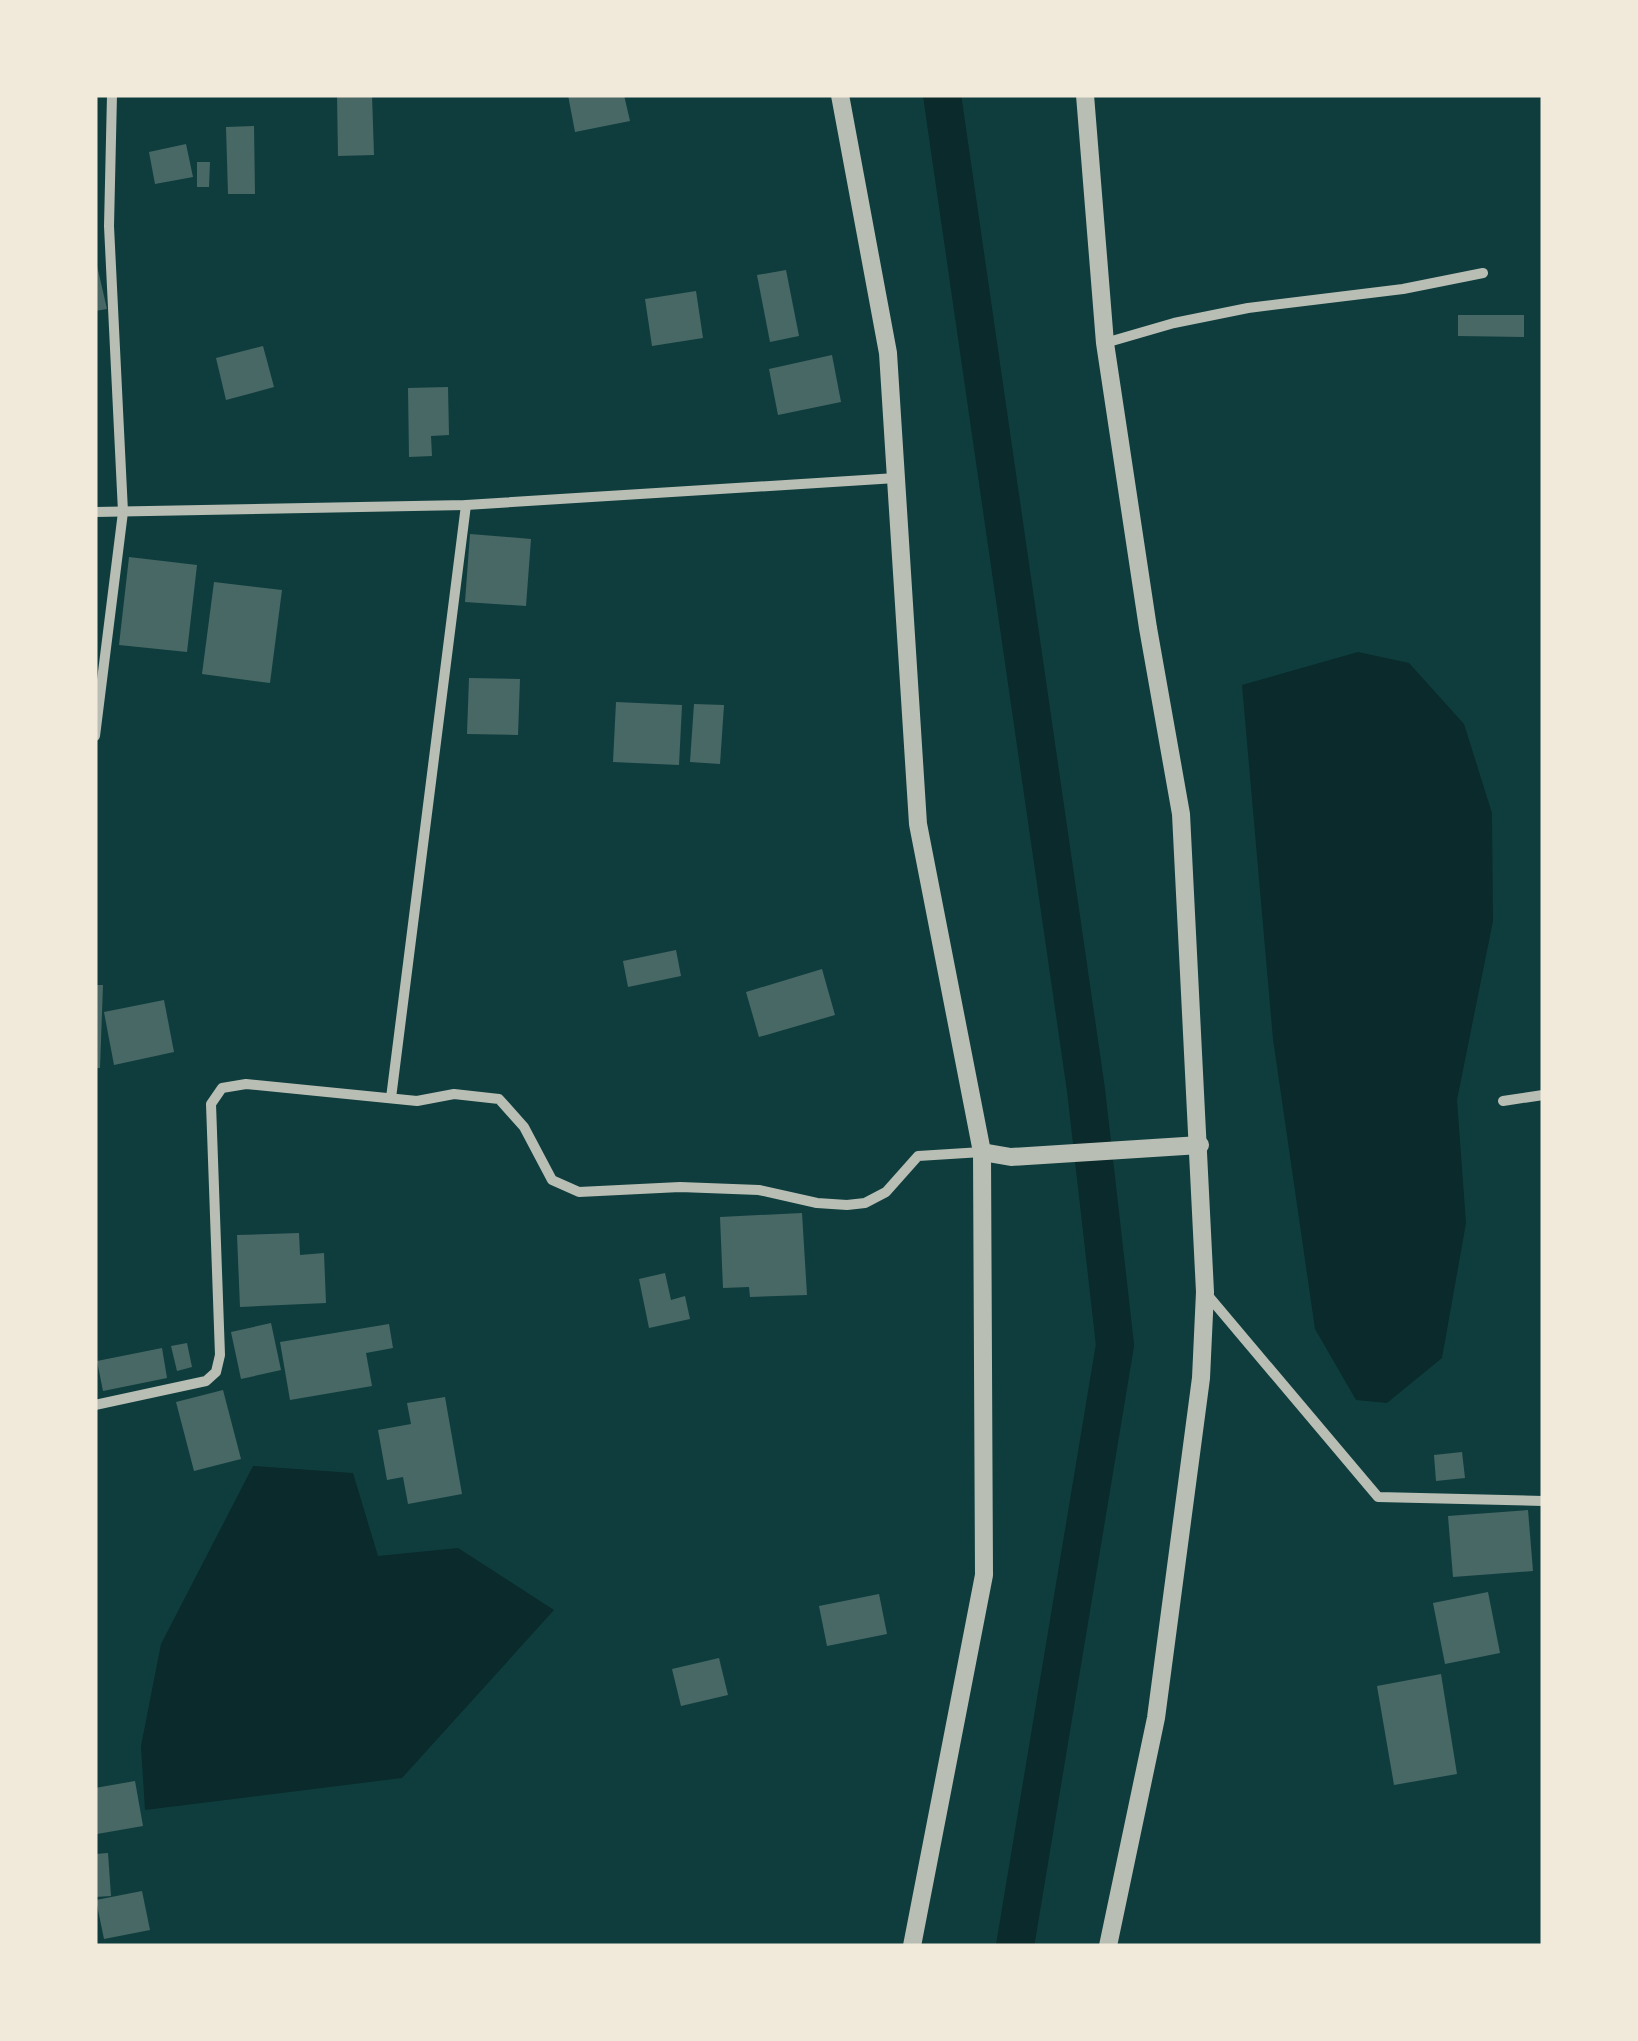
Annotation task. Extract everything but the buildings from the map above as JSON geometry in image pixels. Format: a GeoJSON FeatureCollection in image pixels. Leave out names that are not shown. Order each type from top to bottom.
{"type":"FeatureCollection","features":[{"type":"Feature","properties":{"kind":"street"},"geometry":{"type":"LineString","coordinates":[[95,736],[122,512],[109,226],[112,95]]}},
{"type":"Feature","properties":{"kind":"street"},"geometry":{"type":"LineString","coordinates":[[840,95],[888,353],[918,824],[982,1152],[984,1575],[912,1946]]}},
{"type":"Feature","properties":{"kind":"street"},"geometry":{"type":"LineString","coordinates":[[1085,95],[1106,343],[1148,628],[1181,814],[1205,1292],[1201,1378],[1156,1718],[1109,1940]]}},
{"type":"Feature","properties":{"kind":"street"},"geometry":{"type":"LineString","coordinates":[[1106,343],[1174,323],[1248,308],[1403,288],[1483,273]]}},
{"type":"Feature","properties":{"kind":"street"},"geometry":{"type":"LineString","coordinates":[[95,512],[466,506],[896,478]]}},
{"type":"Feature","properties":{"kind":"street"},"geometry":{"type":"LineString","coordinates":[[391,1098],[466,506]]}},
{"type":"Feature","properties":{"kind":"street"},"geometry":{"type":"LineString","coordinates":[[95,1405],[206,1381],[216,1372],[220,1355],[211,1104],[222,1088],[246,1084],[417,1100],[454,1094],[500,1099],[524,1128],[552,1180],[578,1192],[680,1186],[760,1190],[817,1203],[847,1205],[866,1202],[886,1192],[918,1156],[982,1152],[1011,1157],[1200,1145]]}},
{"type":"Feature","properties":{"kind":"street"},"geometry":{"type":"LineString","coordinates":[[1503,1102],[1543,1094]]}},
{"type":"Feature","properties":{"kind":"street"},"geometry":{"type":"LineString","coordinates":[[1205,1292],[1378,1497],[1543,1501]]}},
{"type":"Feature","properties":{"kind":"water"},"geometry":{"type":"Polygon","coordinates":[[[1358,652],[1409,663],[1464,724],[1492,813],[1493,921],[1457,1100],[1466,1223],[1442,1358],[1387,1403],[1356,1400],[1315,1329],[1273,1039],[1242,685],[1358,652]]]}},
{"type":"Feature","properties":{"kind":"water"},"geometry":{"type":"Polygon","coordinates":[[[253,1466],[353,1473],[378,1556],[458,1548],[554,1610],[402,1778],[145,1810],[141,1746],[161,1644],[253,1466]]]}},
{"type":"Feature","properties":{"kind":"waterway"},"geometry":{"type":"LineString","coordinates":[[942,95],[1086,1090],[1115,1345],[1015,1946]]}}]}
